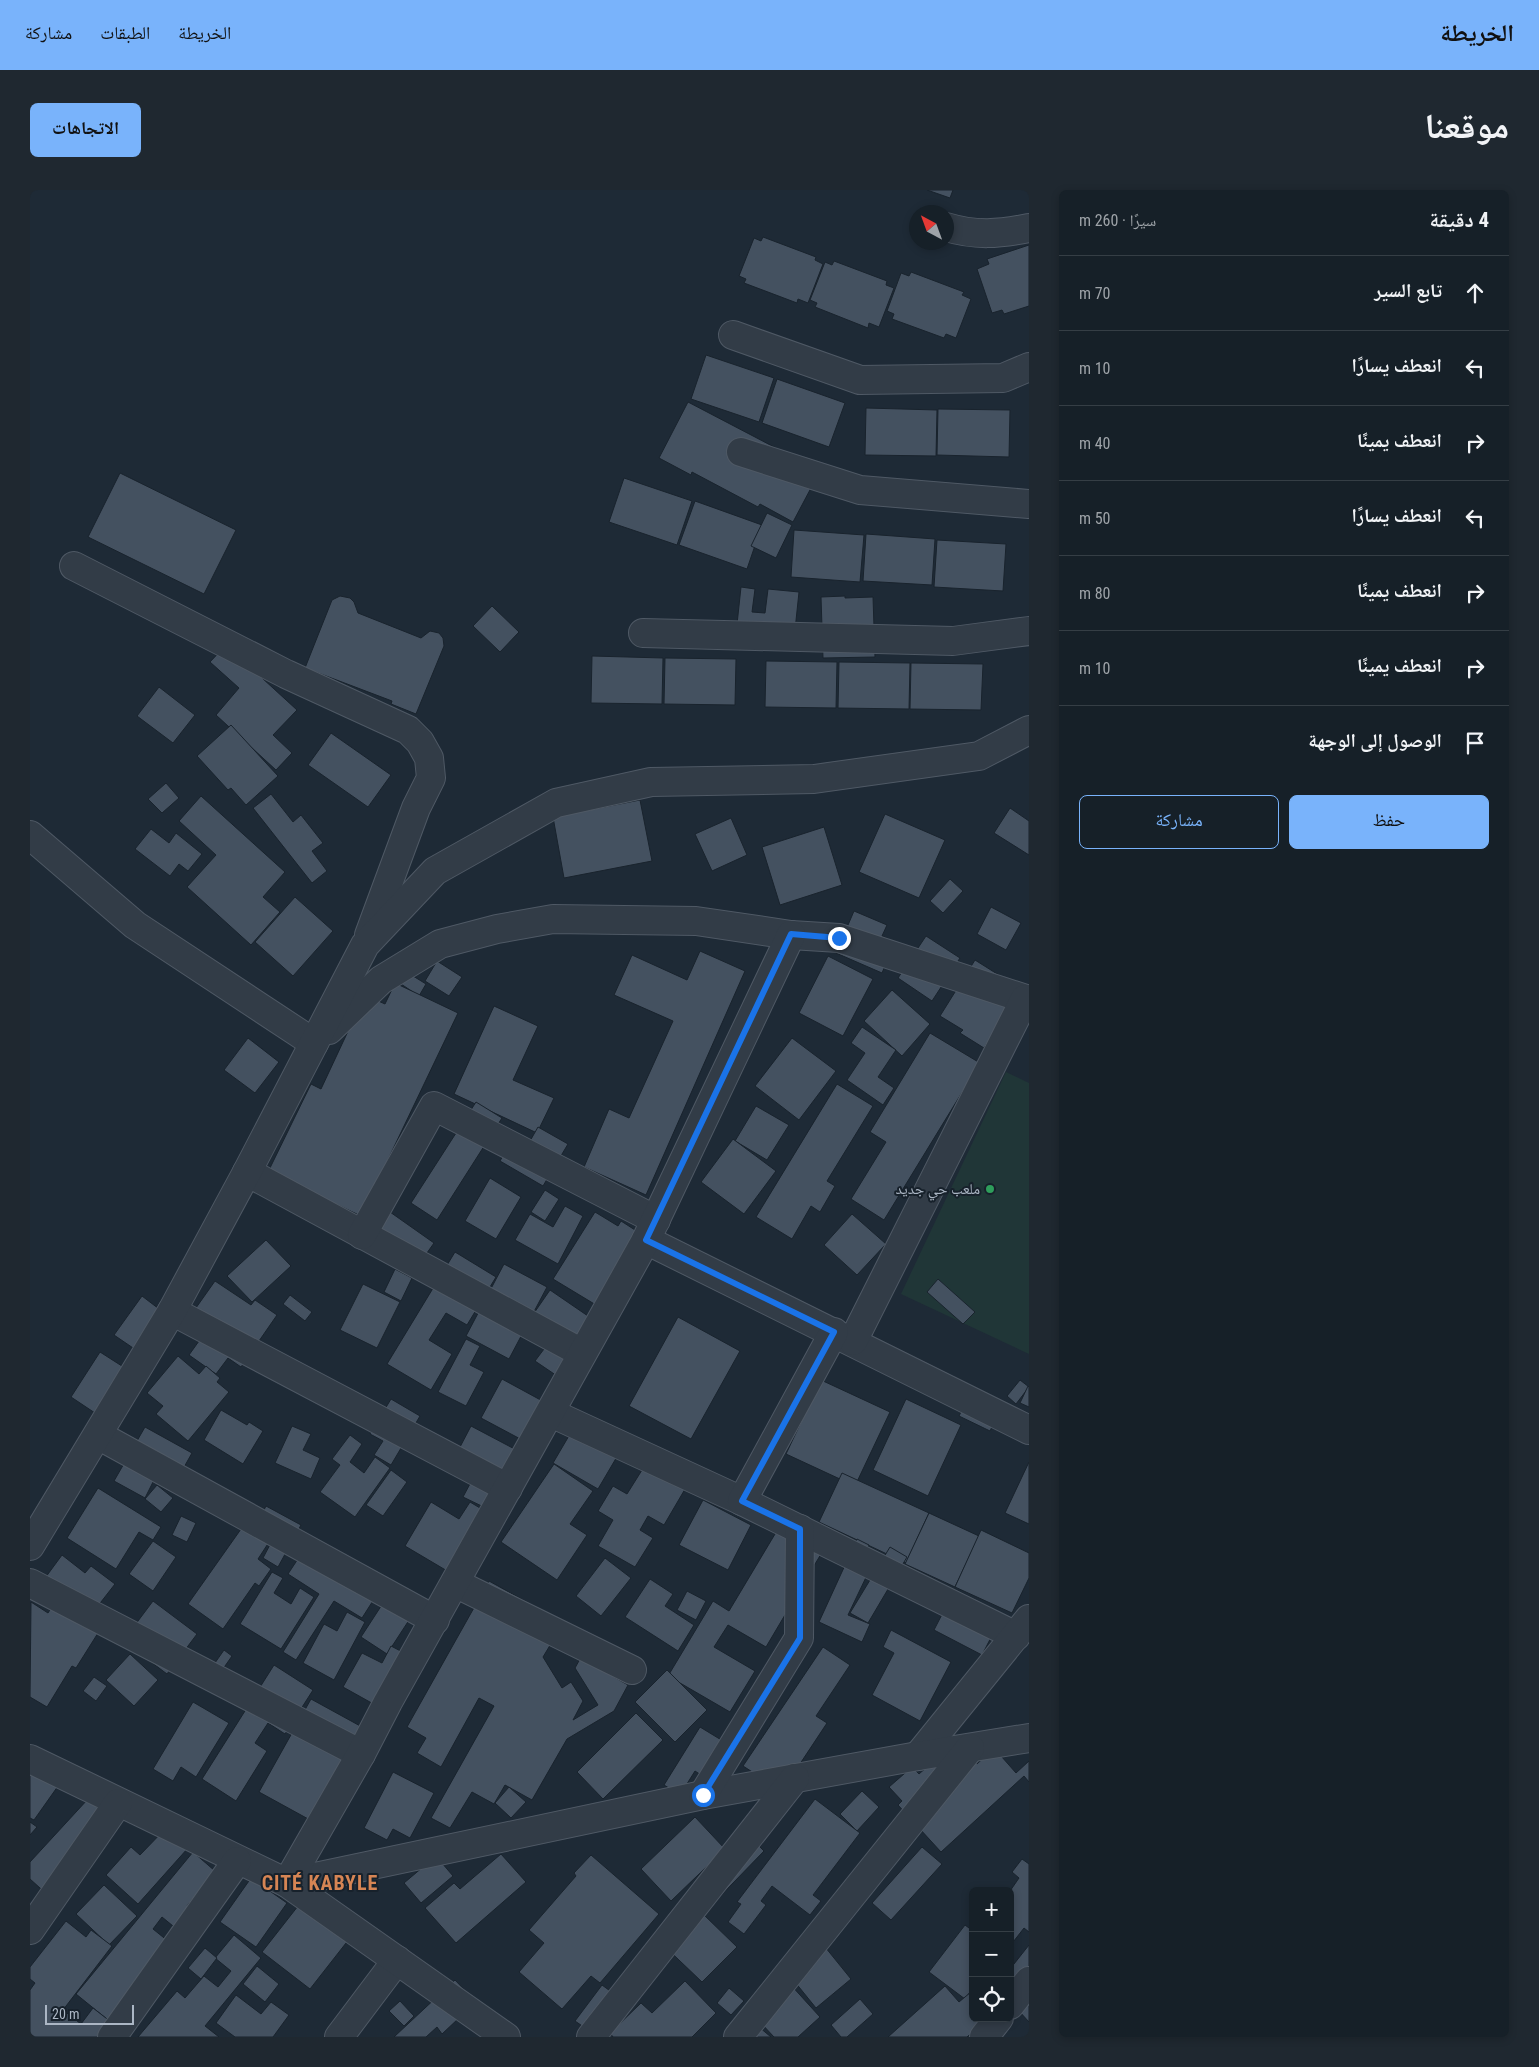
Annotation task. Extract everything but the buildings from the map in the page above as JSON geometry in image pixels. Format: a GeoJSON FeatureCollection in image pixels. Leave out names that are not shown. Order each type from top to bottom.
{"type":"FeatureCollection","features":[{"type":"Feature","properties":{"kind":"street"},"geometry":{"type":"LineString","coordinates":[[954,229],[989,234],[1029,228]]}},
{"type":"Feature","properties":{"kind":"street"},"geometry":{"type":"LineString","coordinates":[[733,336],[860,380],[1003,378],[1029,367]]}},
{"type":"Feature","properties":{"kind":"street"},"geometry":{"type":"LineString","coordinates":[[741,452],[860,490],[1029,504]]}},
{"type":"Feature","properties":{"kind":"street"},"geometry":{"type":"LineString","coordinates":[[30,1546],[172,1311],[247,1172],[365,945],[416,808],[431,778],[429,758],[420,742],[408,730],[286,674],[74,566]]}},
{"type":"Feature","properties":{"kind":"street"},"geometry":{"type":"LineString","coordinates":[[643,633],[953,641],[1029,631]]}},
{"type":"Feature","properties":{"kind":"street"},"geometry":{"type":"LineString","coordinates":[[365,945],[435,871],[556,802],[652,782],[814,779],[979,756],[1029,730]]}},
{"type":"Feature","properties":{"kind":"street"},"geometry":{"type":"LineString","coordinates":[[30,835],[135,925],[314,1043]]}},
{"type":"Feature","properties":{"kind":"street"},"geometry":{"type":"LineString","coordinates":[[314,1043],[381,980],[440,944],[497,929],[553,919],[696,921],[791,934],[839,938],[1028,1000],[843,1337],[742,1501]]}},
{"type":"Feature","properties":{"kind":"street"},"geometry":{"type":"LineString","coordinates":[[287,1884],[551,1413],[582,1353],[651,1230],[791,934]]}},
{"type":"Feature","properties":{"kind":"street"},"geometry":{"type":"LineString","coordinates":[[362,1235],[434,1106],[843,1337],[1029,1430]]}},
{"type":"Feature","properties":{"kind":"street"},"geometry":{"type":"LineString","coordinates":[[247,1172],[582,1353]]}},
{"type":"Feature","properties":{"kind":"street"},"geometry":{"type":"LineString","coordinates":[[172,1311],[508,1488]]}},
{"type":"Feature","properties":{"kind":"street"},"geometry":{"type":"LineString","coordinates":[[551,1413],[800,1529],[1022,1628],[918,1756]]}},
{"type":"Feature","properties":{"kind":"street"},"geometry":{"type":"LineString","coordinates":[[98,1435],[435,1620]]}},
{"type":"Feature","properties":{"kind":"street"},"geometry":{"type":"LineString","coordinates":[[703,1795],[800,1638],[800,1529]]}},
{"type":"Feature","properties":{"kind":"street"},"geometry":{"type":"LineString","coordinates":[[30,1583],[361,1754]]}},
{"type":"Feature","properties":{"kind":"street"},"geometry":{"type":"LineString","coordinates":[[455,1583],[632,1670]]}},
{"type":"Feature","properties":{"kind":"street"},"geometry":{"type":"LineString","coordinates":[[287,1884],[703,1795],[1029,1738]]}},
{"type":"Feature","properties":{"kind":"street"},"geometry":{"type":"LineString","coordinates":[[738,2037],[970,1748]]}},
{"type":"Feature","properties":{"kind":"street"},"geometry":{"type":"LineString","coordinates":[[30,1759],[287,1884],[506,2037]]}},
{"type":"Feature","properties":{"kind":"street"},"geometry":{"type":"LineString","coordinates":[[591,2037],[795,1778]]}},
{"type":"Feature","properties":{"kind":"street"},"geometry":{"type":"LineString","coordinates":[[30,1930],[118,1803]]}},
{"type":"Feature","properties":{"kind":"street"},"geometry":{"type":"LineString","coordinates":[[112,2037],[238,1860]]}},
{"type":"Feature","properties":{"kind":"street"},"geometry":{"type":"LineString","coordinates":[[339,2037],[397,1960]]}},
{"type":"Feature","properties":{"kind":"street"},"geometry":{"type":"LineString","coordinates":[[1014,2000],[1029,1982]]}},
{"type":"Feature","properties":{"kind":"street"},"geometry":{"type":"LineString","coordinates":[[984,2037],[996,2022]]}},
{"type":"Feature","properties":{"kind":"green space","name":"ملعب حي جديد"},"geometry":{"type":"Polygon","coordinates":[[[1006,1072],[1029,1083],[1029,1354],[901,1294],[1006,1072]]]}},
{"type":"Feature","properties":{"kind":"place","name":"ملعب حي جديد"},"geometry":{"type":"Point","coordinates":[990,1189]}},
{"type":"Feature","properties":{"kind":"district","name":"CITÉ KABYLE"},"geometry":{"type":"Point","coordinates":[320,1883]}},
{"type":"Feature","properties":{"kind":"route"},"geometry":{"type":"LineString","coordinates":[[703,1795],[800,1638],[800,1529],[742,1501],[834,1332],[646,1240],[791,934],[839,938]]}}]}
